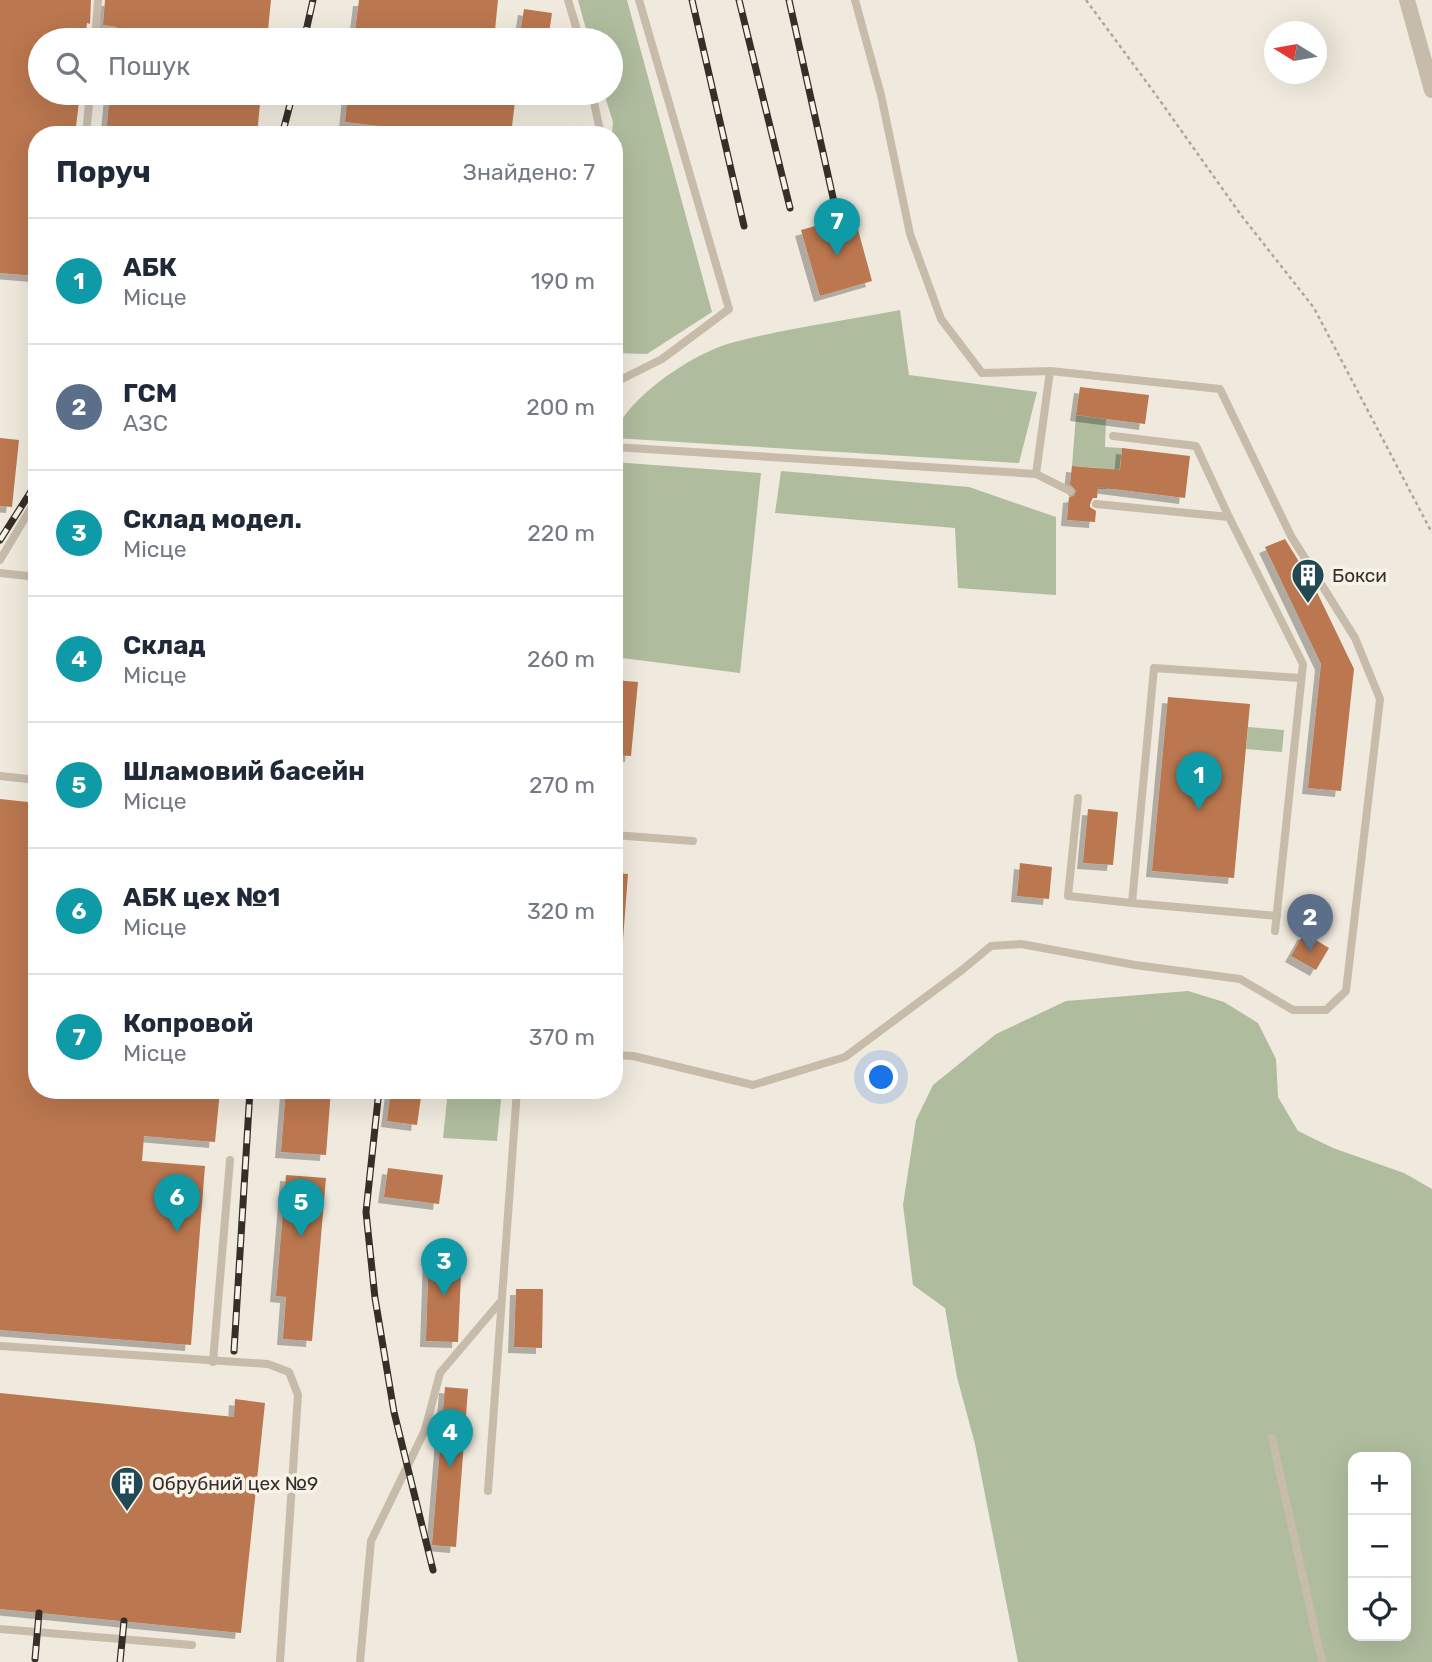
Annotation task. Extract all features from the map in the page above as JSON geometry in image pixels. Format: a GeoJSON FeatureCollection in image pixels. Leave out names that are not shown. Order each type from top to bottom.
{"type":"FeatureCollection","features":[{"type":"Feature","properties":{"kind":"street"},"geometry":{"type":"LineString","coordinates":[[1407,0],[1427,52],[1432,90]]}},
{"type":"Feature","properties":{"kind":"lane"},"geometry":{"type":"LineString","coordinates":[[96,28],[98,0]]}},
{"type":"Feature","properties":{"kind":"lane"},"geometry":{"type":"LineString","coordinates":[[568,0],[576,28]]}},
{"type":"Feature","properties":{"kind":"lane"},"geometry":{"type":"LineString","coordinates":[[623,378],[662,359],[729,309],[639,0]]}},
{"type":"Feature","properties":{"kind":"lane"},"geometry":{"type":"LineString","coordinates":[[623,1055],[753,1085],[845,1057],[962,971],[991,946],[1001,945],[1021,944],[1135,965],[1240,979],[1293,1010],[1326,1010],[1346,992],[1380,699],[1355,638],[1291,536],[1220,389],[1051,371],[982,373],[941,320],[910,234],[881,95],[855,0]]}},
{"type":"Feature","properties":{"kind":"lane"},"geometry":{"type":"LineString","coordinates":[[87,126],[89,105]]}},
{"type":"Feature","properties":{"kind":"lane"},"geometry":{"type":"LineString","coordinates":[[595,105],[599,126]]}},
{"type":"Feature","properties":{"kind":"lane"},"geometry":{"type":"LineString","coordinates":[[1036,474],[1051,371]]}},
{"type":"Feature","properties":{"kind":"lane"},"geometry":{"type":"LineString","coordinates":[[1113,436],[1196,446],[1303,664],[1275,931]]}},
{"type":"Feature","properties":{"kind":"lane"},"geometry":{"type":"LineString","coordinates":[[623,448],[1036,474],[1070,491]]}},
{"type":"Feature","properties":{"kind":"lane"},"geometry":{"type":"LineString","coordinates":[[1096,504],[1229,517]]}},
{"type":"Feature","properties":{"kind":"lane"},"geometry":{"type":"LineString","coordinates":[[0,560],[28,513]]}},
{"type":"Feature","properties":{"kind":"lane"},"geometry":{"type":"LineString","coordinates":[[0,573],[28,576]]}},
{"type":"Feature","properties":{"kind":"lane"},"geometry":{"type":"LineString","coordinates":[[1132,903],[1154,668],[1301,678]]}},
{"type":"Feature","properties":{"kind":"lane"},"geometry":{"type":"LineString","coordinates":[[0,776],[28,779]]}},
{"type":"Feature","properties":{"kind":"lane"},"geometry":{"type":"LineString","coordinates":[[1077,798],[1068,896],[1276,916]]}},
{"type":"Feature","properties":{"kind":"lane"},"geometry":{"type":"LineString","coordinates":[[623,836],[693,841]]}},
{"type":"Feature","properties":{"kind":"lane"},"geometry":{"type":"LineString","coordinates":[[488,1491],[516,1099]]}},
{"type":"Feature","properties":{"kind":"lane"},"geometry":{"type":"LineString","coordinates":[[212,1362],[230,1160]]}},
{"type":"Feature","properties":{"kind":"lane"},"geometry":{"type":"LineString","coordinates":[[360,1662],[371,1541],[425,1430],[440,1373],[502,1300]]}},
{"type":"Feature","properties":{"kind":"lane"},"geometry":{"type":"LineString","coordinates":[[0,1346],[268,1364],[289,1372],[298,1395],[280,1662]]}},
{"type":"Feature","properties":{"kind":"lane"},"geometry":{"type":"LineString","coordinates":[[1272,1438],[1322,1662]]}},
{"type":"Feature","properties":{"kind":"lane"},"geometry":{"type":"LineString","coordinates":[[0,1629],[192,1645]]}},
{"type":"Feature","properties":{"kind":"path"},"geometry":{"type":"LineString","coordinates":[[1086,0],[1241,215],[1314,308],[1432,533]]}},
{"type":"Feature","properties":{"kind":"green space"},"geometry":{"type":"Polygon","coordinates":[[[578,0],[627,0],[712,312],[647,354],[623,353],[623,126],[613,126],[608,105],[623,105],[623,28],[586,28],[578,0]]]}},
{"type":"Feature","properties":{"kind":"green space"},"geometry":{"type":"Polygon","coordinates":[[[900,310],[909,375],[1037,392],[1019,463],[623,439],[623,419],[631,408],[645,393],[680,367],[716,348],[773,333],[900,310]]]}},
{"type":"Feature","properties":{"kind":"green space"},"geometry":{"type":"Polygon","coordinates":[[[1076,415],[1106,419],[1105,447],[1122,448],[1117,489],[1098,489],[1099,468],[1072,466],[1076,415]]]}},
{"type":"Feature","properties":{"kind":"green space"},"geometry":{"type":"Polygon","coordinates":[[[623,463],[761,473],[740,673],[623,658],[623,463]]]}},
{"type":"Feature","properties":{"kind":"green space"},"geometry":{"type":"Polygon","coordinates":[[[781,471],[969,487],[1056,517],[1056,595],[958,588],[955,528],[775,513],[781,471]]]}},
{"type":"Feature","properties":{"kind":"green space"},"geometry":{"type":"Polygon","coordinates":[[[1248,727],[1284,730],[1282,752],[1246,749],[1248,727]]]}},
{"type":"Feature","properties":{"kind":"green space"},"geometry":{"type":"Polygon","coordinates":[[[1188,991],[1224,1002],[1258,1023],[1276,1059],[1278,1097],[1298,1131],[1333,1148],[1404,1173],[1432,1189],[1432,1662],[1018,1662],[975,1444],[957,1377],[945,1308],[913,1285],[903,1205],[916,1120],[933,1085],[996,1034],[1066,1001],[1188,991]]]}},
{"type":"Feature","properties":{"kind":"green space"},"geometry":{"type":"Polygon","coordinates":[[[447,1099],[501,1099],[497,1141],[443,1138],[447,1099]]]}},
{"type":"Feature","properties":{"kind":"building"},"geometry":{"type":"Polygon","coordinates":[[[0,0],[91,0],[90,24],[87,23],[86,28],[28,28],[28,105],[79,105],[76,126],[28,126],[28,275],[0,273],[0,0]]]}},
{"type":"Feature","properties":{"kind":"building"},"geometry":{"type":"Polygon","coordinates":[[[105,0],[271,0],[268,28],[117,28],[103,25],[105,0]]]}},
{"type":"Feature","properties":{"kind":"building"},"geometry":{"type":"Polygon","coordinates":[[[359,0],[498,0],[495,28],[356,28],[359,0]]]}},
{"type":"Feature","properties":{"kind":"building"},"geometry":{"type":"Polygon","coordinates":[[[524,9],[552,13],[550,28],[521,28],[524,9]]]}},
{"type":"Feature","properties":{"kind":"building"},"geometry":{"type":"Polygon","coordinates":[[[109,105],[260,105],[258,126],[107,126],[109,105]]]}},
{"type":"Feature","properties":{"kind":"building"},"geometry":{"type":"Polygon","coordinates":[[[347,105],[515,105],[512,126],[379,126],[345,122],[347,105]]]}},
{"type":"Feature","properties":{"kind":"building"},"geometry":{"type":"Polygon","coordinates":[[[854,215],[872,281],[820,296],[801,230],[854,215]]]}},
{"type":"Feature","properties":{"kind":"building"},"geometry":{"type":"Polygon","coordinates":[[[1080,387],[1149,395],[1145,424],[1076,415],[1080,387]]]}},
{"type":"Feature","properties":{"kind":"building"},"geometry":{"type":"Polygon","coordinates":[[[0,438],[19,440],[12,507],[0,506],[0,438]]]}},
{"type":"Feature","properties":{"kind":"building"},"geometry":{"type":"Polygon","coordinates":[[[1122,448],[1190,456],[1185,498],[1098,487],[1097,498],[1093,498],[1090,503],[1090,507],[1096,511],[1095,522],[1067,520],[1069,497],[1074,496],[1076,491],[1070,484],[1072,466],[1120,470],[1122,448]]]}},
{"type":"Feature","properties":{"kind":"building"},"geometry":{"type":"Polygon","coordinates":[[[1285,539],[1314,586],[1354,669],[1341,791],[1308,788],[1321,664],[1265,547],[1285,539]]]}},
{"type":"Feature","properties":{"kind":"building"},"geometry":{"type":"Polygon","coordinates":[[[623,681],[638,682],[631,756],[623,756],[623,681]]]}},
{"type":"Feature","properties":{"kind":"building"},"geometry":{"type":"Polygon","coordinates":[[[1168,697],[1250,704],[1234,878],[1152,871],[1168,697]]]}},
{"type":"Feature","properties":{"kind":"building"},"geometry":{"type":"Polygon","coordinates":[[[0,799],[28,802],[28,1099],[219,1099],[215,1142],[144,1136],[142,1161],[205,1166],[191,1345],[0,1330],[0,799]]]}},
{"type":"Feature","properties":{"kind":"building"},"geometry":{"type":"Polygon","coordinates":[[[1088,809],[1118,812],[1113,865],[1083,863],[1088,809]]]}},
{"type":"Feature","properties":{"kind":"building"},"geometry":{"type":"Polygon","coordinates":[[[1020,863],[1052,867],[1049,899],[1017,896],[1020,863]]]}},
{"type":"Feature","properties":{"kind":"building"},"geometry":{"type":"Polygon","coordinates":[[[623,874],[628,874],[623,940],[623,874]]]}},
{"type":"Feature","properties":{"kind":"building"},"geometry":{"type":"Polygon","coordinates":[[[1304,933],[1329,948],[1316,970],[1291,956],[1304,933]]]}},
{"type":"Feature","properties":{"kind":"building"},"geometry":{"type":"Polygon","coordinates":[[[285,1099],[330,1099],[326,1155],[281,1152],[285,1099]]]}},
{"type":"Feature","properties":{"kind":"building"},"geometry":{"type":"Polygon","coordinates":[[[390,1099],[421,1099],[417,1125],[387,1121],[390,1099]]]}},
{"type":"Feature","properties":{"kind":"building"},"geometry":{"type":"Polygon","coordinates":[[[388,1168],[443,1175],[439,1204],[384,1197],[388,1168]]]}},
{"type":"Feature","properties":{"kind":"building"},"geometry":{"type":"Polygon","coordinates":[[[286,1175],[326,1178],[312,1341],[283,1339],[286,1297],[276,1296],[286,1175]]]}},
{"type":"Feature","properties":{"kind":"building"},"geometry":{"type":"Polygon","coordinates":[[[429,1251],[462,1252],[458,1342],[426,1341],[429,1251]]]}},
{"type":"Feature","properties":{"kind":"building"},"geometry":{"type":"Polygon","coordinates":[[[516,1289],[543,1289],[542,1348],[514,1347],[516,1289]]]}},
{"type":"Feature","properties":{"kind":"building"},"geometry":{"type":"Polygon","coordinates":[[[445,1387],[468,1389],[456,1547],[432,1545],[445,1387]]]}},
{"type":"Feature","properties":{"kind":"building","name":"Обрубний цех №9"},"geometry":{"type":"Polygon","coordinates":[[[0,1393],[234,1417],[235,1399],[265,1403],[241,1633],[0,1609],[0,1393]]]}},
{"type":"Feature","properties":{"kind":"railway"},"geometry":{"type":"LineString","coordinates":[[307,28],[313,0]]}},
{"type":"Feature","properties":{"kind":"railway"},"geometry":{"type":"LineString","coordinates":[[692,0],[744,226]]}},
{"type":"Feature","properties":{"kind":"railway"},"geometry":{"type":"LineString","coordinates":[[739,0],[790,208]]}},
{"type":"Feature","properties":{"kind":"railway"},"geometry":{"type":"LineString","coordinates":[[789,0],[834,202]]}},
{"type":"Feature","properties":{"kind":"railway"},"geometry":{"type":"LineString","coordinates":[[284,126],[290,105]]}},
{"type":"Feature","properties":{"kind":"railway"},"geometry":{"type":"LineString","coordinates":[[0,540],[28,496]]}},
{"type":"Feature","properties":{"kind":"railway"},"geometry":{"type":"LineString","coordinates":[[234,1351],[249,1099]]}},
{"type":"Feature","properties":{"kind":"railway"},"geometry":{"type":"LineString","coordinates":[[378,1099],[366,1212],[375,1298],[394,1412],[433,1570]]}},
{"type":"Feature","properties":{"kind":"railway"},"geometry":{"type":"LineString","coordinates":[[35,1659],[39,1613]]}},
{"type":"Feature","properties":{"kind":"railway"},"geometry":{"type":"LineString","coordinates":[[120,1662],[124,1621]]}},
{"type":"Feature","properties":{"kind":"place","name":"Копровой"},"geometry":{"type":"Point","coordinates":[837,256]}},
{"type":"Feature","properties":{"kind":"place","name":"Бокси"},"geometry":{"type":"Point","coordinates":[1308,605]}},
{"type":"Feature","properties":{"kind":"place","name":"АБК"},"geometry":{"type":"Point","coordinates":[1199,810]}},
{"type":"Feature","properties":{"kind":"place","name":"ГСМ"},"geometry":{"type":"Point","coordinates":[1310,952]}},
{"type":"Feature","properties":{"kind":"place","name":"АБК цех №1"},"geometry":{"type":"Point","coordinates":[177,1232]}},
{"type":"Feature","properties":{"kind":"place","name":"Шламовий басейн"},"geometry":{"type":"Point","coordinates":[301,1237]}},
{"type":"Feature","properties":{"kind":"place","name":"Склад модел."},"geometry":{"type":"Point","coordinates":[444,1296]}},
{"type":"Feature","properties":{"kind":"place","name":"Склад"},"geometry":{"type":"Point","coordinates":[450,1467]}},
{"type":"Feature","properties":{"kind":"place","name":"Обрубний цех №9"},"geometry":{"type":"Point","coordinates":[127,1513]}}]}
